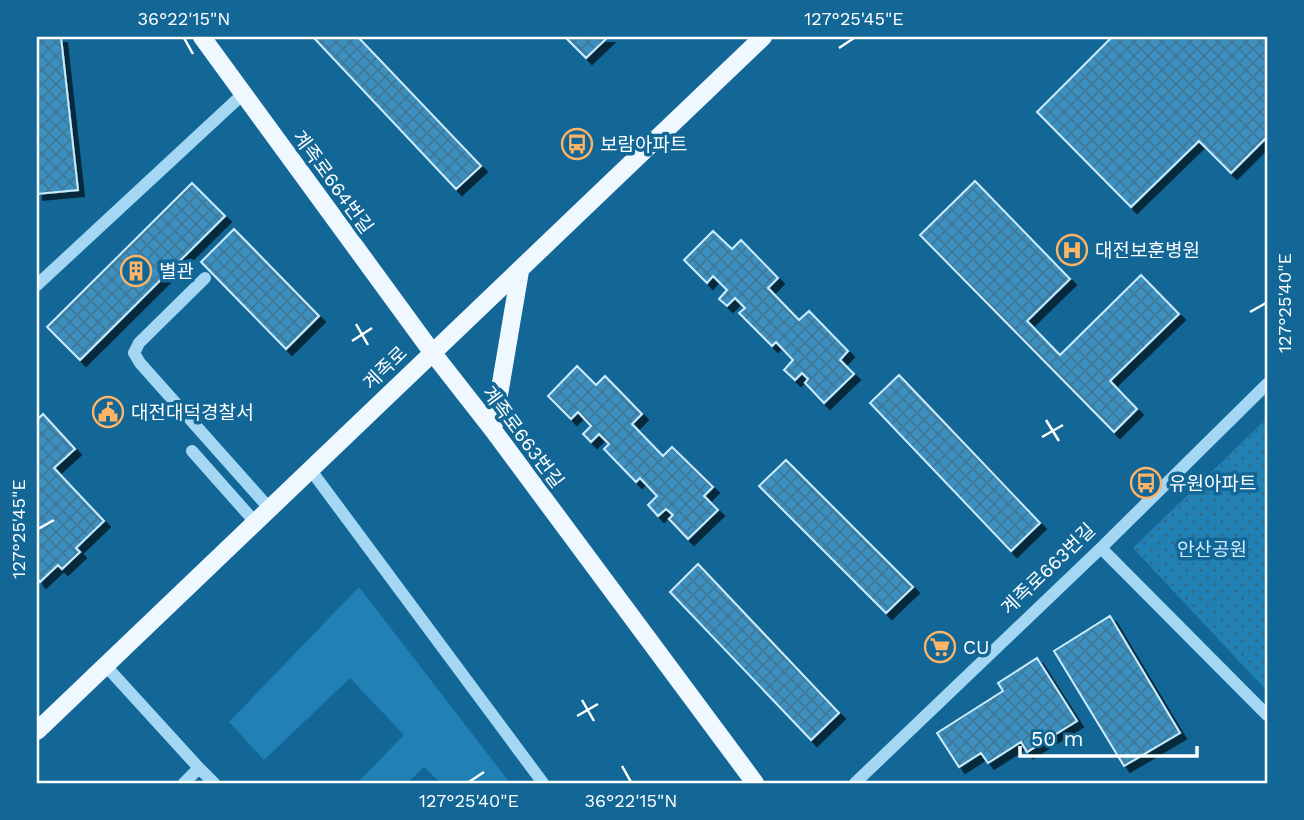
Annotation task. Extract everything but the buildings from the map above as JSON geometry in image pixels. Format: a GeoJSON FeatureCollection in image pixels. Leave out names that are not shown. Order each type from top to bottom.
{"type":"FeatureCollection","features":[{"type":"Feature","properties":{"kind":"main road","name":"계족로664번길"},"geometry":{"type":"LineString","coordinates":[[202,37],[432,352]]}},
{"type":"Feature","properties":{"kind":"main road","name":"계족로"},"geometry":{"type":"LineString","coordinates":[[37,731],[763,37]]}},
{"type":"Feature","properties":{"kind":"main road"},"geometry":{"type":"LineString","coordinates":[[493,429],[520,271]]}},
{"type":"Feature","properties":{"kind":"main road","name":"계족로663번길"},"geometry":{"type":"LineString","coordinates":[[432,352],[493,429],[755,783]]}},
{"type":"Feature","properties":{"kind":"street"},"geometry":{"type":"LineString","coordinates":[[37,285],[243,94]]}},
{"type":"Feature","properties":{"kind":"street"},"geometry":{"type":"LineString","coordinates":[[205,278],[139,343],[134,353],[139,363],[269,508]]}},
{"type":"Feature","properties":{"kind":"street","name":"계족로663번길"},"geometry":{"type":"LineString","coordinates":[[855,783],[1101,548],[1267,384]]}},
{"type":"Feature","properties":{"kind":"street"},"geometry":{"type":"LineString","coordinates":[[192,451],[255,522]]}},
{"type":"Feature","properties":{"kind":"street"},"geometry":{"type":"LineString","coordinates":[[310,470],[543,783]]}},
{"type":"Feature","properties":{"kind":"street"},"geometry":{"type":"LineString","coordinates":[[1101,548],[1267,715]]}},
{"type":"Feature","properties":{"kind":"street"},"geometry":{"type":"LineString","coordinates":[[106,665],[214,783]]}},
{"type":"Feature","properties":{"kind":"street"},"geometry":{"type":"LineString","coordinates":[[184,783],[199,768]]}},
{"type":"Feature","properties":{"kind":"green space","name":"안산공원"},"geometry":{"type":"Polygon","coordinates":[[[1267,418],[1267,691],[1133,548],[1267,418]]]}},
{"type":"Feature","properties":{"kind":"green space"},"geometry":{"type":"Polygon","coordinates":[[[359,587],[510,783],[441,783],[424,767],[407,783],[357,783],[404,735],[350,678],[264,760],[229,722],[359,587]]]}},
{"type":"Feature","properties":{"kind":"place","name":"보람아파트"},"geometry":{"type":"Point","coordinates":[577,144]}},
{"type":"Feature","properties":{"kind":"place","name":"대전보훈병원"},"geometry":{"type":"Point","coordinates":[1072,250]}},
{"type":"Feature","properties":{"kind":"place","name":"별관"},"geometry":{"type":"Point","coordinates":[136,271]}},
{"type":"Feature","properties":{"kind":"place","name":"대전대덕경찰서"},"geometry":{"type":"Point","coordinates":[108,412]}},
{"type":"Feature","properties":{"kind":"place","name":"유원아파트"},"geometry":{"type":"Point","coordinates":[1146,483]}},
{"type":"Feature","properties":{"kind":"place","name":"CU"},"geometry":{"type":"Point","coordinates":[940,647]}}]}
